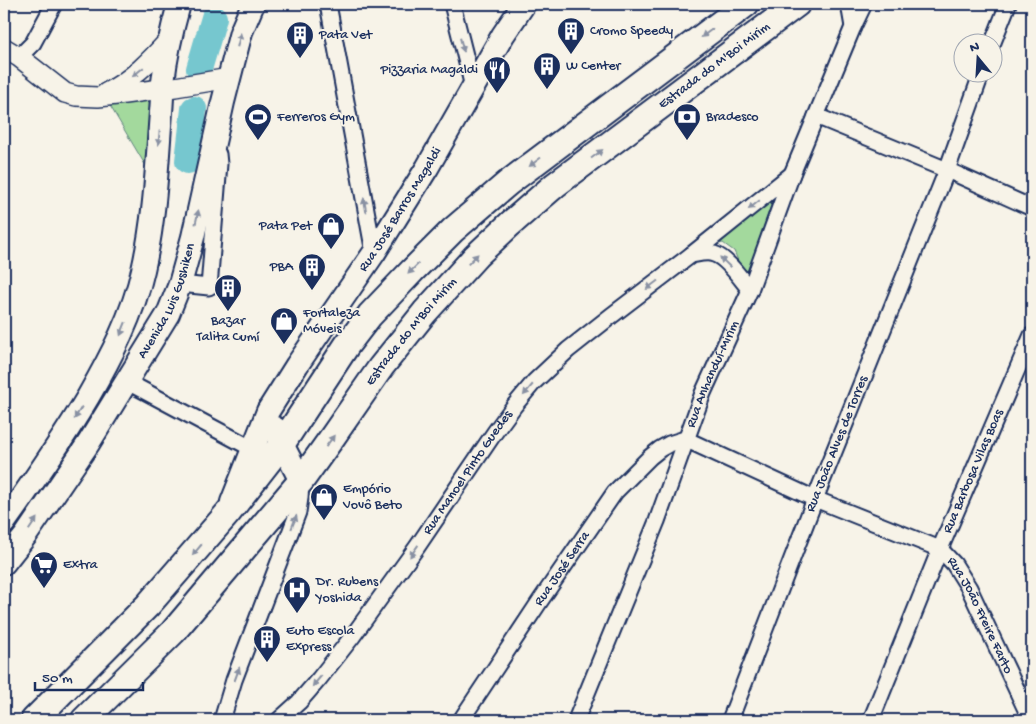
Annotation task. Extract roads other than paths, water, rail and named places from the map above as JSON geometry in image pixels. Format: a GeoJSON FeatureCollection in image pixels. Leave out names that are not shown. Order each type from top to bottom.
{"type":"FeatureCollection","features":[{"type":"Feature","properties":{"kind":"main road","name":"Avenida Luis Gushiken"},"geometry":{"type":"LineString","coordinates":[[4,524],[74,420],[103,371],[120,338],[135,300],[152,220],[162,89],[170,39],[179,4]]}},
{"type":"Feature","properties":{"kind":"main road","name":"Avenida Luis Gushiken"},"geometry":{"type":"LineString","coordinates":[[4,563],[26,535],[88,444],[168,314],[180,284],[193,237],[215,133],[242,32],[252,4]]}},
{"type":"Feature","properties":{"kind":"main road","name":"Rua José Barros Magaldi"},"geometry":{"type":"LineString","coordinates":[[228,512],[268,410],[374,253],[427,168],[503,35],[524,4]]}},
{"type":"Feature","properties":{"kind":"main road"},"geometry":{"type":"LineString","coordinates":[[34,720],[148,605],[228,512],[282,444],[347,345],[370,315],[412,271],[453,230],[508,184],[635,86],[746,4]]}},
{"type":"Feature","properties":{"kind":"main road","name":"Estrada do M'Boi Mirim"},"geometry":{"type":"LineString","coordinates":[[84,720],[174,632],[300,480],[331,440],[381,367],[425,312],[476,256],[555,185],[797,4]]}},
{"type":"Feature","properties":{"kind":"main road"},"geometry":{"type":"LineString","coordinates":[[268,410],[300,480]]}},
{"type":"Feature","properties":{"kind":"street"},"geometry":{"type":"LineString","coordinates":[[54,4],[32,43],[12,52],[65,93],[76,96],[98,97],[230,78]]}},
{"type":"Feature","properties":{"kind":"street"},"geometry":{"type":"LineString","coordinates":[[328,4],[374,253]]}},
{"type":"Feature","properties":{"kind":"street"},"geometry":{"type":"LineString","coordinates":[[452,4],[473,87]]}},
{"type":"Feature","properties":{"kind":"street"},"geometry":{"type":"LineString","coordinates":[[849,4],[853,27]]}},
{"type":"Feature","properties":{"kind":"street","name":"Rua Anhanduí-Mirim"},"geometry":{"type":"LineString","coordinates":[[576,720],[656,521],[703,393],[750,290],[792,174],[864,4]]}},
{"type":"Feature","properties":{"kind":"street"},"geometry":{"type":"LineString","coordinates":[[997,32],[1008,4]]}},
{"type":"Feature","properties":{"kind":"street"},"geometry":{"type":"LineString","coordinates":[[98,97],[130,79],[170,39]]}},
{"type":"Feature","properties":{"kind":"street","name":"Rua João Alves de Torres"},"geometry":{"type":"LineString","coordinates":[[730,720],[815,499],[947,170],[978,82]]}},
{"type":"Feature","properties":{"kind":"street"},"geometry":{"type":"LineString","coordinates":[[816,116],[947,170],[1032,208]]}},
{"type":"Feature","properties":{"kind":"street","name":"Rua Manoel Pinto Guedes"},"geometry":{"type":"LineString","coordinates":[[279,720],[299,702],[352,637],[417,547],[495,432],[534,382],[568,350],[792,174]]}},
{"type":"Feature","properties":{"kind":"street"},"geometry":{"type":"LineString","coordinates":[[690,255],[712,253],[720,257],[750,290]]}},
{"type":"Feature","properties":{"kind":"street","name":"Rua Barbosa Vilas Boas"},"geometry":{"type":"LineString","coordinates":[[871,720],[940,549],[1032,335]]}},
{"type":"Feature","properties":{"kind":"street"},"geometry":{"type":"LineString","coordinates":[[128,379],[135,386],[253,449]]}},
{"type":"Feature","properties":{"kind":"street","name":"Rua João Freire Farto"},"geometry":{"type":"LineString","coordinates":[[685,440],[815,499],[940,549],[954,564],[969,588],[1030,716]]}},
{"type":"Feature","properties":{"kind":"street","name":"Rua José Serra"},"geometry":{"type":"LineString","coordinates":[[461,720],[615,492],[660,449],[669,444],[685,440]]}},
{"type":"Feature","properties":{"kind":"street"},"geometry":{"type":"LineString","coordinates":[[222,720],[234,680],[298,512],[300,480]]}},
{"type":"Feature","properties":{"kind":"waterway"},"geometry":{"type":"LineString","coordinates":[[199,69],[214,18]]}},
{"type":"Feature","properties":{"kind":"waterway"},"geometry":{"type":"LineString","coordinates":[[188,161],[194,109]]}},
{"type":"Feature","properties":{"kind":"place","name":"Cromo Speedy"},"geometry":{"type":"Point","coordinates":[571,55]}},
{"type":"Feature","properties":{"kind":"place","name":"Pata Vet"},"geometry":{"type":"Point","coordinates":[300,59]}},
{"type":"Feature","properties":{"kind":"place","name":"W Center"},"geometry":{"type":"Point","coordinates":[547,90]}},
{"type":"Feature","properties":{"kind":"place","name":"Pizzaria Magaldi"},"geometry":{"type":"Point","coordinates":[497,94]}},
{"type":"Feature","properties":{"kind":"place","name":"Ferreros Gym"},"geometry":{"type":"Point","coordinates":[258,141]}},
{"type":"Feature","properties":{"kind":"place","name":"Bradesco"},"geometry":{"type":"Point","coordinates":[687,141]}},
{"type":"Feature","properties":{"kind":"place","name":"Pata Pet"},"geometry":{"type":"Point","coordinates":[331,250]}},
{"type":"Feature","properties":{"kind":"place","name":"PBA"},"geometry":{"type":"Point","coordinates":[312,291]}},
{"type":"Feature","properties":{"kind":"place","name":"Bazar Talita Cumí"},"geometry":{"type":"Point","coordinates":[228,312]}},
{"type":"Feature","properties":{"kind":"place","name":"Fortaleza Móveis"},"geometry":{"type":"Point","coordinates":[284,345]}},
{"type":"Feature","properties":{"kind":"place","name":"Empório Vovô Beto"},"geometry":{"type":"Point","coordinates":[324,521]}},
{"type":"Feature","properties":{"kind":"place","name":"Extra"},"geometry":{"type":"Point","coordinates":[44,589]}},
{"type":"Feature","properties":{"kind":"place","name":"Dr. Rubens Yoshida"},"geometry":{"type":"Point","coordinates":[297,614]}},
{"type":"Feature","properties":{"kind":"place","name":"Euto Escola Express"},"geometry":{"type":"Point","coordinates":[267,663]}}]}
